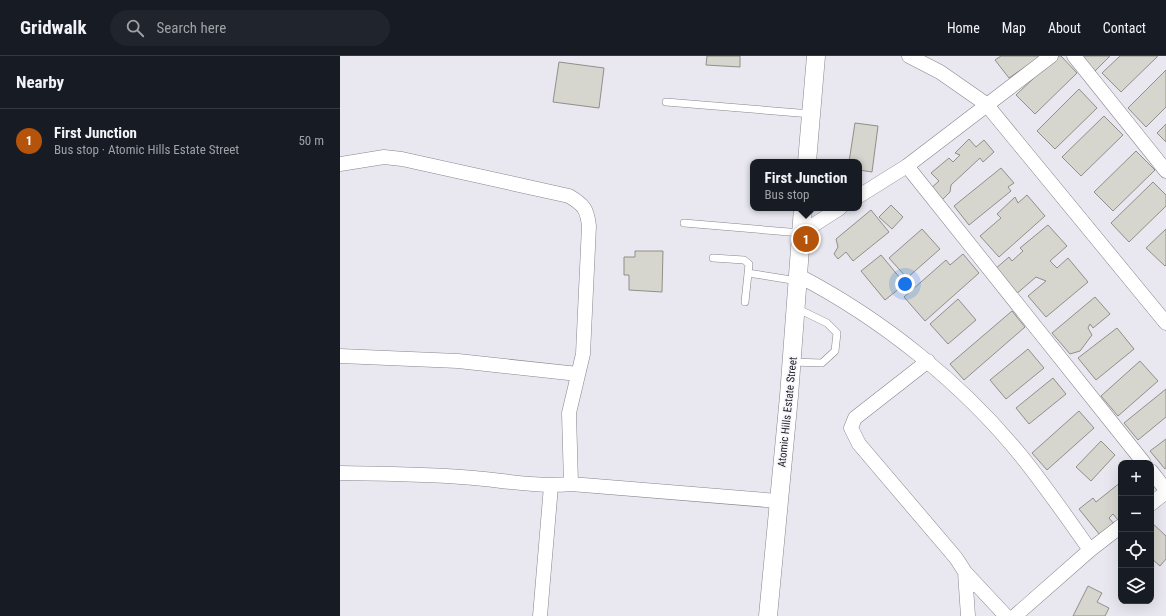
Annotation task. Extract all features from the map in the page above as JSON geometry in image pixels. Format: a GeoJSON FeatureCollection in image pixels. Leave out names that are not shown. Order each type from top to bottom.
{"type":"FeatureCollection","features":[{"type":"Feature","properties":{"kind":"street"},"geometry":{"type":"LineString","coordinates":[[807,159],[816,56]]}},
{"type":"Feature","properties":{"kind":"street"},"geometry":{"type":"LineString","coordinates":[[909,56],[940,72],[986,104],[1166,323]]}},
{"type":"Feature","properties":{"kind":"street"},"geometry":{"type":"LineString","coordinates":[[862,194],[907,166],[986,104],[1051,56]]}},
{"type":"Feature","properties":{"kind":"street"},"geometry":{"type":"LineString","coordinates":[[1074,56],[1166,171]]}},
{"type":"Feature","properties":{"kind":"street"},"geometry":{"type":"LineString","coordinates":[[340,164],[384,157],[402,159],[569,196],[580,203],[587,212],[589,226],[584,354],[578,374],[570,414],[571,484]]}},
{"type":"Feature","properties":{"kind":"street"},"geometry":{"type":"LineString","coordinates":[[907,166],[1142,460]]}},
{"type":"Feature","properties":{"kind":"street","name":"Atomic Hills Estate Street"},"geometry":{"type":"LineString","coordinates":[[768,616],[792,362],[803,211]]}},
{"type":"Feature","properties":{"kind":"street"},"geometry":{"type":"LineString","coordinates":[[801,233],[835,211]]}},
{"type":"Feature","properties":{"kind":"street"},"geometry":{"type":"LineString","coordinates":[[798,278],[836,295],[928,360],[972,403],[1022,457],[1090,550]]}},
{"type":"Feature","properties":{"kind":"street"},"geometry":{"type":"LineString","coordinates":[[340,356],[458,361],[578,374]]}},
{"type":"Feature","properties":{"kind":"street"},"geometry":{"type":"LineString","coordinates":[[928,360],[855,418],[851,428],[859,444],[956,558],[965,572],[1006,616]]}},
{"type":"Feature","properties":{"kind":"street"},"geometry":{"type":"LineString","coordinates":[[340,473],[402,474],[474,478],[551,486],[571,484],[778,501]]}},
{"type":"Feature","properties":{"kind":"street"},"geometry":{"type":"LineString","coordinates":[[1154,475],[1166,491],[1154,501]]}},
{"type":"Feature","properties":{"kind":"street"},"geometry":{"type":"LineString","coordinates":[[540,616],[551,486]]}},
{"type":"Feature","properties":{"kind":"street"},"geometry":{"type":"LineString","coordinates":[[1015,616],[1090,550],[1118,528]]}},
{"type":"Feature","properties":{"kind":"street"},"geometry":{"type":"LineString","coordinates":[[965,572],[968,616]]}},
{"type":"Feature","properties":{"kind":"lane"},"geometry":{"type":"LineString","coordinates":[[666,102],[811,114]]}},
{"type":"Feature","properties":{"kind":"lane"},"geometry":{"type":"LineString","coordinates":[[684,223],[801,233]]}},
{"type":"Feature","properties":{"kind":"lane"},"geometry":{"type":"LineString","coordinates":[[713,258],[744,260],[749,264],[745,302]]}},
{"type":"Feature","properties":{"kind":"lane"},"geometry":{"type":"LineString","coordinates":[[748,273],[798,278]]}},
{"type":"Feature","properties":{"kind":"lane"},"geometry":{"type":"LineString","coordinates":[[792,362],[822,363],[835,351],[837,333],[827,323],[796,308]]}},
{"type":"Feature","properties":{"kind":"building"},"geometry":{"type":"Polygon","coordinates":[[[707,56],[740,56],[740,67],[706,65],[707,56]]]}},
{"type":"Feature","properties":{"kind":"building"},"geometry":{"type":"Polygon","coordinates":[[[1001,56],[1041,56],[1009,78],[995,60],[1001,56]]]}},
{"type":"Feature","properties":{"kind":"building"},"geometry":{"type":"Polygon","coordinates":[[[1057,56],[1061,56],[1077,73],[1035,114],[1016,95],[1057,56]]]}},
{"type":"Feature","properties":{"kind":"building"},"geometry":{"type":"Polygon","coordinates":[[[1081,56],[1110,56],[1095,71],[1081,56]]]}},
{"type":"Feature","properties":{"kind":"building"},"geometry":{"type":"Polygon","coordinates":[[[1120,56],[1158,56],[1121,92],[1102,73],[1120,56]]]}},
{"type":"Feature","properties":{"kind":"building"},"geometry":{"type":"Polygon","coordinates":[[[559,62],[604,68],[599,108],[553,102],[559,62]]]}},
{"type":"Feature","properties":{"kind":"building"},"geometry":{"type":"Polygon","coordinates":[[[1166,70],[1166,107],[1146,127],[1128,108],[1166,70]]]}},
{"type":"Feature","properties":{"kind":"building"},"geometry":{"type":"Polygon","coordinates":[[[1079,89],[1097,108],[1055,149],[1037,131],[1079,89]]]}},
{"type":"Feature","properties":{"kind":"building"},"geometry":{"type":"Polygon","coordinates":[[[1104,116],[1123,135],[1081,176],[1062,157],[1104,116]]]}},
{"type":"Feature","properties":{"kind":"building"},"geometry":{"type":"Polygon","coordinates":[[[855,123],[878,126],[872,172],[862,170],[862,159],[849,159],[855,123]]]}},
{"type":"Feature","properties":{"kind":"building"},"geometry":{"type":"Polygon","coordinates":[[[1166,124],[1166,142],[1157,133],[1166,124]]]}},
{"type":"Feature","properties":{"kind":"building"},"geometry":{"type":"Polygon","coordinates":[[[969,139],[976,147],[984,140],[994,152],[983,162],[980,158],[951,185],[950,192],[940,202],[929,190],[939,181],[931,173],[949,158],[953,162],[960,155],[955,153],[969,139]]]}},
{"type":"Feature","properties":{"kind":"building"},"geometry":{"type":"Polygon","coordinates":[[[1136,151],[1155,170],[1113,211],[1094,192],[1136,151]]]}},
{"type":"Feature","properties":{"kind":"building"},"geometry":{"type":"Polygon","coordinates":[[[1001,168],[1014,183],[1008,187],[1011,191],[969,225],[954,206],[1001,168]]]}},
{"type":"Feature","properties":{"kind":"building"},"geometry":{"type":"Polygon","coordinates":[[[1153,182],[1166,195],[1166,206],[1129,242],[1111,223],[1153,182]]]}},
{"type":"Feature","properties":{"kind":"building"},"geometry":{"type":"Polygon","coordinates":[[[1027,195],[1045,216],[999,257],[980,236],[1001,218],[997,214],[1015,197],[1018,203],[1027,195]]]}},
{"type":"Feature","properties":{"kind":"building"},"geometry":{"type":"Polygon","coordinates":[[[891,205],[903,217],[892,229],[879,217],[891,205]]]}},
{"type":"Feature","properties":{"kind":"building"},"geometry":{"type":"Polygon","coordinates":[[[871,210],[889,232],[853,261],[846,252],[838,259],[834,254],[838,247],[836,239],[871,210]]]}},
{"type":"Feature","properties":{"kind":"building"},"geometry":{"type":"Polygon","coordinates":[[[1048,225],[1067,246],[1050,261],[1057,268],[1068,258],[1088,282],[1046,317],[1028,296],[1046,281],[1036,277],[1015,295],[994,270],[1009,257],[1012,261],[1023,251],[1020,248],[1048,225]]]}},
{"type":"Feature","properties":{"kind":"building"},"geometry":{"type":"Polygon","coordinates":[[[922,229],[940,249],[907,278],[889,258],[922,229]]]}},
{"type":"Feature","properties":{"kind":"building"},"geometry":{"type":"Polygon","coordinates":[[[1166,229],[1166,265],[1165,266],[1146,248],[1166,229]]]}},
{"type":"Feature","properties":{"kind":"building"},"geometry":{"type":"Polygon","coordinates":[[[635,251],[663,251],[662,292],[629,290],[629,275],[624,275],[624,257],[635,257],[635,251]]]}},
{"type":"Feature","properties":{"kind":"building"},"geometry":{"type":"Polygon","coordinates":[[[963,254],[979,273],[925,321],[904,297],[946,260],[950,265],[963,254]]]}},
{"type":"Feature","properties":{"kind":"building"},"geometry":{"type":"Polygon","coordinates":[[[881,255],[905,284],[885,300],[861,271],[881,255]]]}},
{"type":"Feature","properties":{"kind":"building"},"geometry":{"type":"Polygon","coordinates":[[[1095,297],[1110,314],[1093,328],[1090,324],[1088,328],[1092,335],[1080,351],[1070,354],[1052,333],[1095,297]]]}},
{"type":"Feature","properties":{"kind":"building"},"geometry":{"type":"Polygon","coordinates":[[[958,299],[976,320],[948,344],[930,324],[958,299]]]}},
{"type":"Feature","properties":{"kind":"building"},"geometry":{"type":"Polygon","coordinates":[[[1012,311],[1025,327],[964,380],[950,364],[1012,311]]]}},
{"type":"Feature","properties":{"kind":"building"},"geometry":{"type":"Polygon","coordinates":[[[1117,328],[1134,349],[1096,380],[1078,358],[1117,328]]]}},
{"type":"Feature","properties":{"kind":"building"},"geometry":{"type":"Polygon","coordinates":[[[1028,349],[1044,368],[1006,399],[990,380],[1028,349]]]}},
{"type":"Feature","properties":{"kind":"building"},"geometry":{"type":"Polygon","coordinates":[[[1140,361],[1158,381],[1118,416],[1101,396],[1140,361]]]}},
{"type":"Feature","properties":{"kind":"building"},"geometry":{"type":"Polygon","coordinates":[[[1053,378],[1066,394],[1029,424],[1016,408],[1053,378]]]}},
{"type":"Feature","properties":{"kind":"building"},"geometry":{"type":"Polygon","coordinates":[[[1166,389],[1166,417],[1138,440],[1124,423],[1166,389]]]}},
{"type":"Feature","properties":{"kind":"building"},"geometry":{"type":"Polygon","coordinates":[[[1079,411],[1094,428],[1047,470],[1032,453],[1079,411]]]}},
{"type":"Feature","properties":{"kind":"building"},"geometry":{"type":"Polygon","coordinates":[[[1166,439],[1166,468],[1165,469],[1150,451],[1166,439]]]}},
{"type":"Feature","properties":{"kind":"building"},"geometry":{"type":"Polygon","coordinates":[[[1101,441],[1115,455],[1091,481],[1076,467],[1101,441]]]}},
{"type":"Feature","properties":{"kind":"building"},"geometry":{"type":"Polygon","coordinates":[[[1118,484],[1118,520],[1113,514],[1109,518],[1114,524],[1100,535],[1079,509],[1093,498],[1096,502],[1118,484]]]}},
{"type":"Feature","properties":{"kind":"building"},"geometry":{"type":"Polygon","coordinates":[[[1154,525],[1166,536],[1166,559],[1160,566],[1154,561],[1154,525]]]}},
{"type":"Feature","properties":{"kind":"building"},"geometry":{"type":"Polygon","coordinates":[[[1088,586],[1102,593],[1097,602],[1109,608],[1105,616],[1073,616],[1088,586]]]}},
{"type":"Feature","properties":{"kind":"place","name":"First Junction"},"geometry":{"type":"Point","coordinates":[806,239]}}]}
